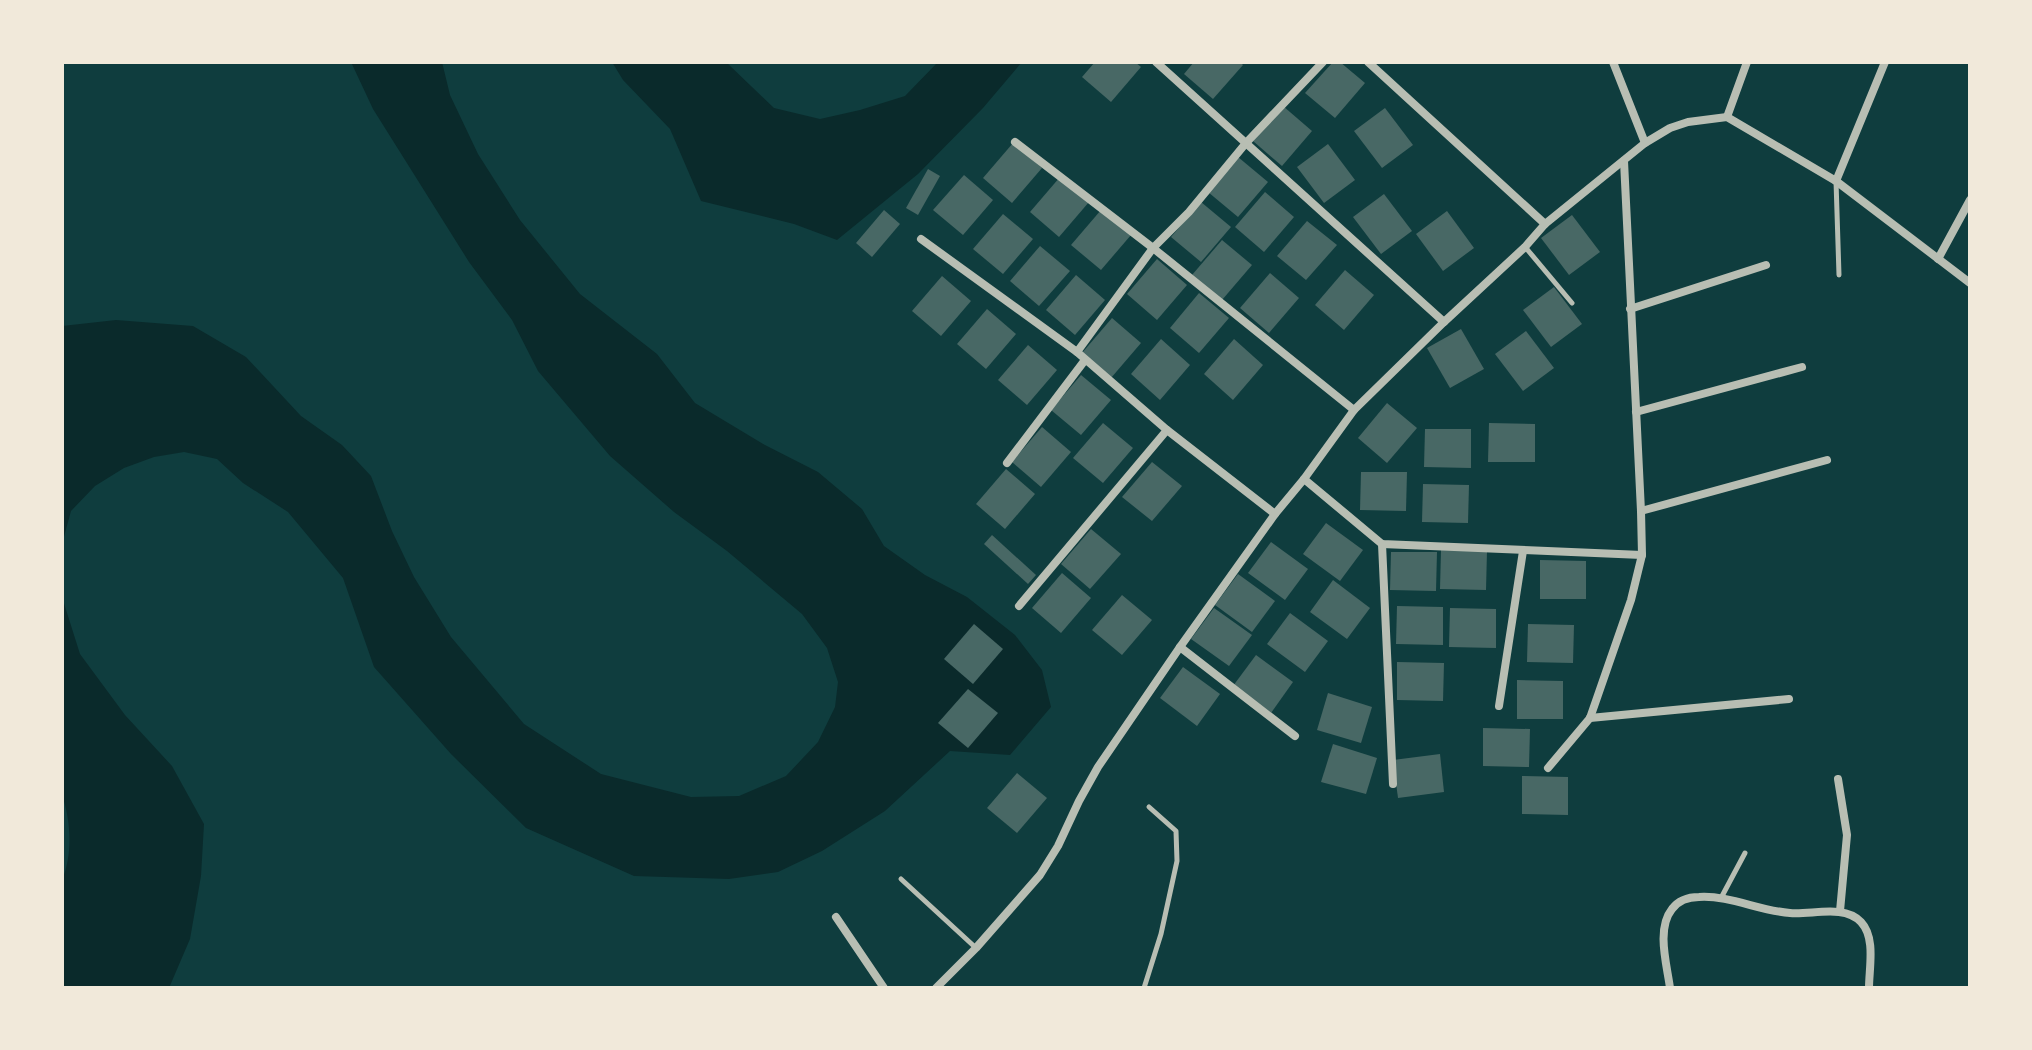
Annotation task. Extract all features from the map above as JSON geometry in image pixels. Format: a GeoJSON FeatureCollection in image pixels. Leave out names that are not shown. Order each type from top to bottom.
{"type":"FeatureCollection","features":[{"type":"Feature","properties":{"kind":"street"},"geometry":{"type":"LineString","coordinates":[[1156,62],[1444,322]]}},
{"type":"Feature","properties":{"kind":"street"},"geometry":{"type":"LineString","coordinates":[[1077,352],[1153,248],[1323,62]]}},
{"type":"Feature","properties":{"kind":"street"},"geometry":{"type":"LineString","coordinates":[[1368,62],[1545,224]]}},
{"type":"Feature","properties":{"kind":"street"},"geometry":{"type":"LineString","coordinates":[[1613,62],[1645,143]]}},
{"type":"Feature","properties":{"kind":"street"},"geometry":{"type":"LineString","coordinates":[[1727,117],[1747,62]]}},
{"type":"Feature","properties":{"kind":"street"},"geometry":{"type":"LineString","coordinates":[[1836,181],[1885,62]]}},
{"type":"Feature","properties":{"kind":"street"},"geometry":{"type":"LineString","coordinates":[[936,988],[1040,875],[1098,767],[1275,514],[1354,410],[1525,247],[1545,224],[1645,143],[1670,128],[1688,122],[1727,117],[1836,181],[1970,283]]}},
{"type":"Feature","properties":{"kind":"street"},"geometry":{"type":"LineString","coordinates":[[1015,142],[1153,248],[1354,410]]}},
{"type":"Feature","properties":{"kind":"street"},"geometry":{"type":"LineString","coordinates":[[1548,768],[1590,718],[1625,620],[1642,555],[1624,161]]}},
{"type":"Feature","properties":{"kind":"street"},"geometry":{"type":"LineString","coordinates":[[1938,259],[1970,200]]}},
{"type":"Feature","properties":{"kind":"street"},"geometry":{"type":"LineString","coordinates":[[921,239],[1077,352],[1167,430],[1275,514]]}},
{"type":"Feature","properties":{"kind":"street"},"geometry":{"type":"LineString","coordinates":[[1630,309],[1766,265]]}},
{"type":"Feature","properties":{"kind":"street"},"geometry":{"type":"LineString","coordinates":[[1007,463],[1085,360]]}},
{"type":"Feature","properties":{"kind":"street"},"geometry":{"type":"LineString","coordinates":[[1636,412],[1802,367]]}},
{"type":"Feature","properties":{"kind":"street"},"geometry":{"type":"LineString","coordinates":[[1019,606],[1167,430]]}},
{"type":"Feature","properties":{"kind":"street"},"geometry":{"type":"LineString","coordinates":[[1641,511],[1827,460]]}},
{"type":"Feature","properties":{"kind":"street"},"geometry":{"type":"LineString","coordinates":[[1304,479],[1382,544],[1642,555]]}},
{"type":"Feature","properties":{"kind":"street"},"geometry":{"type":"LineString","coordinates":[[1382,544],[1393,784]]}},
{"type":"Feature","properties":{"kind":"street"},"geometry":{"type":"LineString","coordinates":[[1499,706],[1523,551]]}},
{"type":"Feature","properties":{"kind":"street"},"geometry":{"type":"LineString","coordinates":[[1180,647],[1295,736]]}},
{"type":"Feature","properties":{"kind":"street"},"geometry":{"type":"LineString","coordinates":[[1590,718],[1789,699]]}},
{"type":"Feature","properties":{"kind":"street"},"geometry":{"type":"LineString","coordinates":[[1838,779],[1847,835],[1840,911]]}},
{"type":"Feature","properties":{"kind":"street"},"geometry":{"type":"LineString","coordinates":[[1670,988],[1664,936],[1670,911],[1678,903],[1693,897],[1704,897],[1787,913],[1840,911],[1854,916],[1866,929],[1870,940],[1869,988]]}},
{"type":"Feature","properties":{"kind":"street"},"geometry":{"type":"LineString","coordinates":[[836,917],[884,988]]}},
{"type":"Feature","properties":{"kind":"lane"},"geometry":{"type":"LineString","coordinates":[[1836,181],[1839,275]]}},
{"type":"Feature","properties":{"kind":"lane"},"geometry":{"type":"LineString","coordinates":[[1525,247],[1572,303]]}},
{"type":"Feature","properties":{"kind":"lane"},"geometry":{"type":"LineString","coordinates":[[1144,988],[1161,934],[1178,850],[1176,831],[1149,807]]}},
{"type":"Feature","properties":{"kind":"lane"},"geometry":{"type":"LineString","coordinates":[[1720,899],[1745,853]]}},
{"type":"Feature","properties":{"kind":"lane"},"geometry":{"type":"LineString","coordinates":[[901,879],[976,948]]}},
{"type":"Feature","properties":{"kind":"water"},"geometry":{"type":"Polygon","coordinates":[[[351,62],[442,62],[450,95],[478,154],[520,220],[580,294],[657,354],[695,403],[818,472],[862,509],[884,546],[925,575],[967,597],[1015,635],[1042,670],[1051,707],[1010,755],[950,751],[885,811],[822,851],[778,872],[729,879],[634,876],[526,828],[451,754],[374,667],[343,578],[288,512],[243,483],[217,459],[184,452],[154,457],[124,468],[95,486],[71,511],[62,544],[62,326],[116,320],[193,326],[246,357],[301,416],[342,445],[371,476],[414,577],[451,637],[524,724],[601,774],[691,797],[739,796],[786,776],[818,742],[835,707],[838,682],[827,648],[802,614],[727,551],[674,512],[610,456],[538,371],[512,320],[469,262],[373,109],[351,62]]]}},
{"type":"Feature","properties":{"kind":"water"},"geometry":{"type":"Polygon","coordinates":[[[612,62],[726,62],[774,108],[820,119],[905,96],[938,62],[1022,62],[983,108],[918,174],[837,240],[794,224],[701,201],[670,129],[623,80],[612,62]]]}},
{"type":"Feature","properties":{"kind":"water"},"geometry":{"type":"Polygon","coordinates":[[[62,597],[80,654],[125,715],[172,766],[204,824],[201,876],[190,939],[169,988],[62,988],[62,880],[70,838],[62,795],[62,597]]]}},
{"type":"Feature","properties":{"kind":"building"},"geometry":{"type":"Polygon","coordinates":[[[1095,62],[1135,62],[1141,67],[1111,102],[1082,77],[1095,62]]]}},
{"type":"Feature","properties":{"kind":"building"},"geometry":{"type":"Polygon","coordinates":[[[1194,62],[1240,62],[1243,65],[1213,99],[1184,74],[1194,62]]]}},
{"type":"Feature","properties":{"kind":"building"},"geometry":{"type":"Polygon","coordinates":[[[1333,62],[1340,62],[1365,83],[1335,118],[1305,93],[1333,62]]]}},
{"type":"Feature","properties":{"kind":"building"},"geometry":{"type":"Polygon","coordinates":[[[1283,106],[1312,131],[1282,166],[1253,141],[1283,106]]]}},
{"type":"Feature","properties":{"kind":"building"},"geometry":{"type":"Polygon","coordinates":[[[1385,108],[1413,145],[1382,168],[1354,131],[1385,108]]]}},
{"type":"Feature","properties":{"kind":"building"},"geometry":{"type":"Polygon","coordinates":[[[1013,143],[1042,168],[1012,203],[983,178],[1013,143]]]}},
{"type":"Feature","properties":{"kind":"building"},"geometry":{"type":"Polygon","coordinates":[[[1328,144],[1355,180],[1324,203],[1297,167],[1328,144]]]}},
{"type":"Feature","properties":{"kind":"building"},"geometry":{"type":"Polygon","coordinates":[[[1238,157],[1268,182],[1238,217],[1208,192],[1238,157]]]}},
{"type":"Feature","properties":{"kind":"building"},"geometry":{"type":"Polygon","coordinates":[[[928,169],[940,176],[918,215],[906,208],[928,169]]]}},
{"type":"Feature","properties":{"kind":"building"},"geometry":{"type":"Polygon","coordinates":[[[964,175],[993,200],[963,235],[933,210],[964,175]]]}},
{"type":"Feature","properties":{"kind":"building"},"geometry":{"type":"Polygon","coordinates":[[[1060,177],[1089,202],[1059,237],[1030,212],[1060,177]]]}},
{"type":"Feature","properties":{"kind":"building"},"geometry":{"type":"Polygon","coordinates":[[[1265,192],[1294,217],[1264,252],[1235,227],[1265,192]]]}},
{"type":"Feature","properties":{"kind":"building"},"geometry":{"type":"Polygon","coordinates":[[[1384,194],[1412,231],[1381,254],[1353,217],[1384,194]]]}},
{"type":"Feature","properties":{"kind":"building"},"geometry":{"type":"Polygon","coordinates":[[[1201,202],[1231,227],[1201,262],[1171,237],[1201,202]]]}},
{"type":"Feature","properties":{"kind":"building"},"geometry":{"type":"Polygon","coordinates":[[[884,210],[900,224],[872,257],[856,243],[884,210]]]}},
{"type":"Feature","properties":{"kind":"building"},"geometry":{"type":"Polygon","coordinates":[[[1101,210],[1131,235],[1101,270],[1071,245],[1101,210]]]}},
{"type":"Feature","properties":{"kind":"building"},"geometry":{"type":"Polygon","coordinates":[[[1447,211],[1474,248],[1443,271],[1416,234],[1447,211]]]}},
{"type":"Feature","properties":{"kind":"building"},"geometry":{"type":"Polygon","coordinates":[[[1003,214],[1033,239],[1003,274],[973,249],[1003,214]]]}},
{"type":"Feature","properties":{"kind":"building"},"geometry":{"type":"Polygon","coordinates":[[[1572,215],[1600,252],[1569,275],[1541,238],[1572,215]]]}},
{"type":"Feature","properties":{"kind":"building"},"geometry":{"type":"Polygon","coordinates":[[[1307,221],[1337,245],[1306,280],[1277,256],[1307,221]]]}},
{"type":"Feature","properties":{"kind":"building"},"geometry":{"type":"Polygon","coordinates":[[[1222,240],[1252,265],[1222,300],[1192,275],[1222,240]]]}},
{"type":"Feature","properties":{"kind":"building"},"geometry":{"type":"Polygon","coordinates":[[[1040,246],[1070,271],[1039,306],[1010,281],[1040,246]]]}},
{"type":"Feature","properties":{"kind":"building"},"geometry":{"type":"Polygon","coordinates":[[[1157,259],[1187,285],[1157,320],[1127,294],[1157,259]]]}},
{"type":"Feature","properties":{"kind":"building"},"geometry":{"type":"Polygon","coordinates":[[[1345,270],[1374,295],[1344,330],[1315,305],[1345,270]]]}},
{"type":"Feature","properties":{"kind":"building"},"geometry":{"type":"Polygon","coordinates":[[[1270,273],[1299,298],[1269,333],[1240,308],[1270,273]]]}},
{"type":"Feature","properties":{"kind":"building"},"geometry":{"type":"Polygon","coordinates":[[[1076,275],[1105,300],[1075,335],[1046,310],[1076,275]]]}},
{"type":"Feature","properties":{"kind":"building"},"geometry":{"type":"Polygon","coordinates":[[[942,276],[971,301],[941,336],[912,311],[942,276]]]}},
{"type":"Feature","properties":{"kind":"building"},"geometry":{"type":"Polygon","coordinates":[[[1554,287],[1582,324],[1551,347],[1523,310],[1554,287]]]}},
{"type":"Feature","properties":{"kind":"building"},"geometry":{"type":"Polygon","coordinates":[[[1199,293],[1229,318],[1199,353],[1170,328],[1199,293]]]}},
{"type":"Feature","properties":{"kind":"building"},"geometry":{"type":"Polygon","coordinates":[[[987,309],[1016,334],[986,369],[957,344],[987,309]]]}},
{"type":"Feature","properties":{"kind":"building"},"geometry":{"type":"Polygon","coordinates":[[[1112,318],[1141,343],[1111,378],[1082,353],[1112,318]]]}},
{"type":"Feature","properties":{"kind":"building"},"geometry":{"type":"Polygon","coordinates":[[[1461,329],[1484,369],[1450,388],[1427,348],[1461,329]]]}},
{"type":"Feature","properties":{"kind":"building"},"geometry":{"type":"Polygon","coordinates":[[[1526,331],[1554,368],[1523,391],[1495,354],[1526,331]]]}},
{"type":"Feature","properties":{"kind":"building"},"geometry":{"type":"Polygon","coordinates":[[[1161,339],[1190,365],[1160,400],[1131,374],[1161,339]]]}},
{"type":"Feature","properties":{"kind":"building"},"geometry":{"type":"Polygon","coordinates":[[[1234,339],[1263,365],[1233,400],[1204,374],[1234,339]]]}},
{"type":"Feature","properties":{"kind":"building"},"geometry":{"type":"Polygon","coordinates":[[[1028,345],[1057,370],[1027,405],[998,380],[1028,345]]]}},
{"type":"Feature","properties":{"kind":"building"},"geometry":{"type":"Polygon","coordinates":[[[1081,375],[1111,400],[1081,435],[1051,410],[1081,375]]]}},
{"type":"Feature","properties":{"kind":"building"},"geometry":{"type":"Polygon","coordinates":[[[1387,403],[1417,428],[1387,463],[1358,438],[1387,403]]]}},
{"type":"Feature","properties":{"kind":"building"},"geometry":{"type":"Polygon","coordinates":[[[1103,423],[1133,448],[1103,483],[1073,458],[1103,423]]]}},
{"type":"Feature","properties":{"kind":"building"},"geometry":{"type":"Polygon","coordinates":[[[1489,423],[1535,424],[1535,462],[1488,462],[1489,423]]]}},
{"type":"Feature","properties":{"kind":"building"},"geometry":{"type":"Polygon","coordinates":[[[1042,427],[1071,452],[1041,487],[1012,462],[1042,427]]]}},
{"type":"Feature","properties":{"kind":"building"},"geometry":{"type":"Polygon","coordinates":[[[1425,429],[1471,429],[1471,468],[1424,467],[1425,429]]]}},
{"type":"Feature","properties":{"kind":"building"},"geometry":{"type":"Polygon","coordinates":[[[1152,462],[1182,486],[1152,521],[1122,497],[1152,462]]]}},
{"type":"Feature","properties":{"kind":"building"},"geometry":{"type":"Polygon","coordinates":[[[1006,469],[1035,494],[1005,529],[976,504],[1006,469]]]}},
{"type":"Feature","properties":{"kind":"building"},"geometry":{"type":"Polygon","coordinates":[[[1361,472],[1407,472],[1406,511],[1360,510],[1361,472]]]}},
{"type":"Feature","properties":{"kind":"building"},"geometry":{"type":"Polygon","coordinates":[[[1423,484],[1469,485],[1468,523],[1422,522],[1423,484]]]}},
{"type":"Feature","properties":{"kind":"building"},"geometry":{"type":"Polygon","coordinates":[[[1326,523],[1363,550],[1340,581],[1303,554],[1326,523]]]}},
{"type":"Feature","properties":{"kind":"building"},"geometry":{"type":"Polygon","coordinates":[[[1091,529],[1121,554],[1090,589],[1061,564],[1091,529]]]}},
{"type":"Feature","properties":{"kind":"building"},"geometry":{"type":"Polygon","coordinates":[[[992,535],[1036,575],[1028,584],[984,544],[992,535]]]}},
{"type":"Feature","properties":{"kind":"building"},"geometry":{"type":"Polygon","coordinates":[[[1271,542],[1308,569],[1285,600],[1248,573],[1271,542]]]}},
{"type":"Feature","properties":{"kind":"building"},"geometry":{"type":"Polygon","coordinates":[[[1441,550],[1487,551],[1486,590],[1440,589],[1441,550]]]}},
{"type":"Feature","properties":{"kind":"building"},"geometry":{"type":"Polygon","coordinates":[[[1391,552],[1437,552],[1436,591],[1390,590],[1391,552]]]}},
{"type":"Feature","properties":{"kind":"building"},"geometry":{"type":"Polygon","coordinates":[[[1540,560],[1586,561],[1586,599],[1540,599],[1540,560]]]}},
{"type":"Feature","properties":{"kind":"building"},"geometry":{"type":"Polygon","coordinates":[[[1062,573],[1091,598],[1061,633],[1032,608],[1062,573]]]}},
{"type":"Feature","properties":{"kind":"building"},"geometry":{"type":"Polygon","coordinates":[[[1238,574],[1275,601],[1252,632],[1215,605],[1238,574]]]}},
{"type":"Feature","properties":{"kind":"building"},"geometry":{"type":"Polygon","coordinates":[[[1333,580],[1370,608],[1347,639],[1310,612],[1333,580]]]}},
{"type":"Feature","properties":{"kind":"building"},"geometry":{"type":"Polygon","coordinates":[[[1122,595],[1152,620],[1122,655],[1092,630],[1122,595]]]}},
{"type":"Feature","properties":{"kind":"building"},"geometry":{"type":"Polygon","coordinates":[[[1397,606],[1443,607],[1443,645],[1396,644],[1397,606]]]}},
{"type":"Feature","properties":{"kind":"building"},"geometry":{"type":"Polygon","coordinates":[[[1214,608],[1252,635],[1229,666],[1191,639],[1214,608]]]}},
{"type":"Feature","properties":{"kind":"building"},"geometry":{"type":"Polygon","coordinates":[[[1450,608],[1496,609],[1496,648],[1449,647],[1450,608]]]}},
{"type":"Feature","properties":{"kind":"building"},"geometry":{"type":"Polygon","coordinates":[[[1290,613],[1328,641],[1305,672],[1267,644],[1290,613]]]}},
{"type":"Feature","properties":{"kind":"building"},"geometry":{"type":"Polygon","coordinates":[[[974,624],[1003,649],[973,684],[944,659],[974,624]]]}},
{"type":"Feature","properties":{"kind":"building"},"geometry":{"type":"Polygon","coordinates":[[[1528,624],[1574,625],[1573,663],[1527,662],[1528,624]]]}},
{"type":"Feature","properties":{"kind":"building"},"geometry":{"type":"Polygon","coordinates":[[[1256,655],[1293,682],[1271,713],[1233,686],[1256,655]]]}},
{"type":"Feature","properties":{"kind":"building"},"geometry":{"type":"Polygon","coordinates":[[[1397,662],[1444,663],[1443,701],[1397,700],[1397,662]]]}},
{"type":"Feature","properties":{"kind":"building"},"geometry":{"type":"Polygon","coordinates":[[[1183,667],[1220,694],[1197,726],[1160,698],[1183,667]]]}},
{"type":"Feature","properties":{"kind":"building"},"geometry":{"type":"Polygon","coordinates":[[[1517,680],[1563,681],[1563,719],[1517,719],[1517,680]]]}},
{"type":"Feature","properties":{"kind":"building"},"geometry":{"type":"Polygon","coordinates":[[[968,689],[998,713],[968,748],[938,723],[968,689]]]}},
{"type":"Feature","properties":{"kind":"building"},"geometry":{"type":"Polygon","coordinates":[[[1328,693],[1372,707],[1361,743],[1317,730],[1328,693]]]}},
{"type":"Feature","properties":{"kind":"building"},"geometry":{"type":"Polygon","coordinates":[[[1483,728],[1530,729],[1529,767],[1483,766],[1483,728]]]}},
{"type":"Feature","properties":{"kind":"building"},"geometry":{"type":"Polygon","coordinates":[[[1333,744],[1377,758],[1366,794],[1321,782],[1333,744]]]}},
{"type":"Feature","properties":{"kind":"building"},"geometry":{"type":"Polygon","coordinates":[[[1440,754],[1444,792],[1398,798],[1393,760],[1440,754]]]}},
{"type":"Feature","properties":{"kind":"building"},"geometry":{"type":"Polygon","coordinates":[[[1017,773],[1047,798],[1017,833],[987,808],[1017,773]]]}},
{"type":"Feature","properties":{"kind":"building"},"geometry":{"type":"Polygon","coordinates":[[[1522,776],[1568,777],[1568,815],[1522,814],[1522,776]]]}}]}
